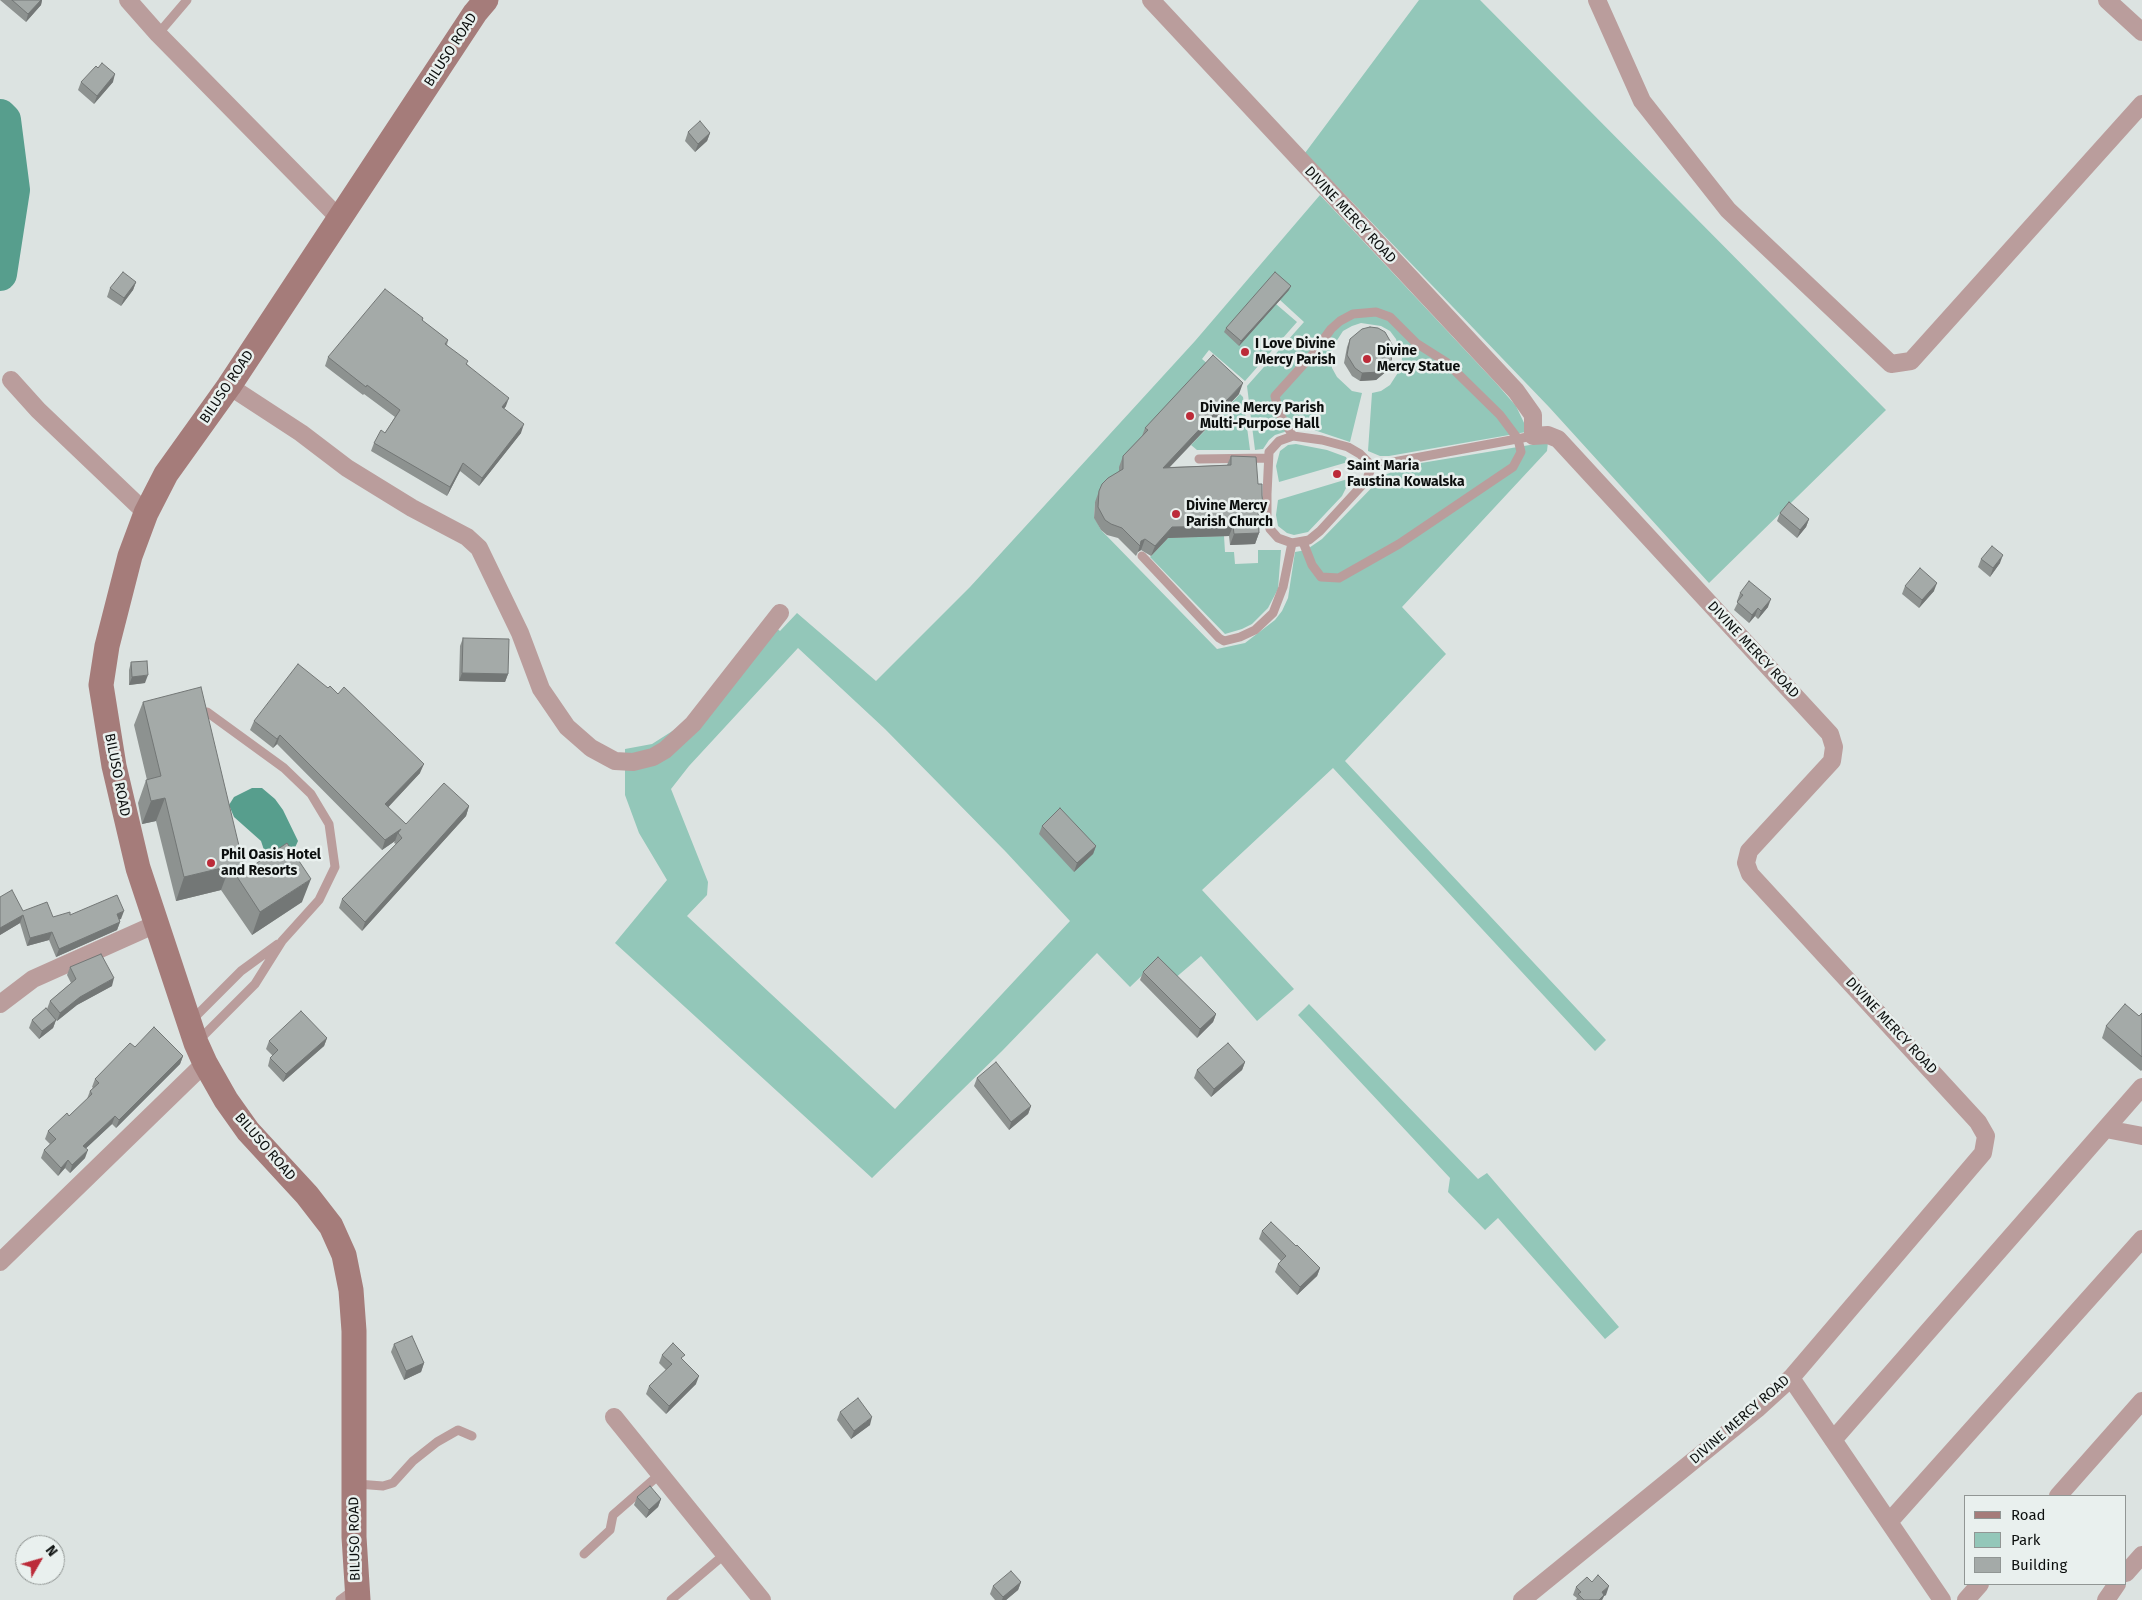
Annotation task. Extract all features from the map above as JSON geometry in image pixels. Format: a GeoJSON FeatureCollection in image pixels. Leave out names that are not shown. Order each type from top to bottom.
{"type":"FeatureCollection","features":[{"type":"Feature","properties":{"kind":"street"},"geometry":{"type":"LineString","coordinates":[[128,0],[158,34],[339,218]]}},
{"type":"Feature","properties":{"kind":"street","name":"BILUSO ROAD"},"geometry":{"type":"LineString","coordinates":[[351,1596],[354,1484],[354,1331],[351,1290],[344,1255],[331,1226],[307,1195],[248,1131],[226,1100],[196,1043],[138,868],[114,766],[101,685],[107,646],[130,556],[146,513],[166,474],[229,386],[475,13],[486,0]]}},
{"type":"Feature","properties":{"kind":"street","name":"DIVINE MERCY ROAD"},"geometry":{"type":"LineString","coordinates":[[1151,0],[1516,391],[1533,415],[1526,438],[1548,435],[1558,439],[1830,734],[1834,747],[1832,760],[1749,851],[1746,863],[1750,874],[1978,1122],[1986,1136],[1983,1153],[1791,1378],[1757,1409],[1522,1600]]}},
{"type":"Feature","properties":{"kind":"street"},"geometry":{"type":"LineString","coordinates":[[1597,0],[1642,101],[1728,210],[1891,364],[1911,361],[2142,104]]}},
{"type":"Feature","properties":{"kind":"street"},"geometry":{"type":"LineString","coordinates":[[2107,0],[2142,32]]}},
{"type":"Feature","properties":{"kind":"street"},"geometry":{"type":"LineString","coordinates":[[11,380],[38,410],[146,513]]}},
{"type":"Feature","properties":{"kind":"street"},"geometry":{"type":"LineString","coordinates":[[229,386],[301,433],[347,468],[412,508],[467,538],[478,548],[520,633],[542,689],[567,727],[591,748],[615,761],[633,762],[653,757],[665,750],[693,724],[780,613]]}},
{"type":"Feature","properties":{"kind":"street"},"geometry":{"type":"LineString","coordinates":[[0,1004],[33,979],[156,924]]}},
{"type":"Feature","properties":{"kind":"street"},"geometry":{"type":"LineString","coordinates":[[0,1262],[196,1043]]}},
{"type":"Feature","properties":{"kind":"street"},"geometry":{"type":"LineString","coordinates":[[1833,1440],[2142,1087]]}},
{"type":"Feature","properties":{"kind":"street"},"geometry":{"type":"LineString","coordinates":[[2106,1129],[2142,1136]]}},
{"type":"Feature","properties":{"kind":"street"},"geometry":{"type":"LineString","coordinates":[[1889,1522],[2142,1239]]}},
{"type":"Feature","properties":{"kind":"street"},"geometry":{"type":"LineString","coordinates":[[1791,1378],[1942,1600]]}},
{"type":"Feature","properties":{"kind":"street"},"geometry":{"type":"LineString","coordinates":[[2059,1495],[2142,1401]]}},
{"type":"Feature","properties":{"kind":"street"},"geometry":{"type":"LineString","coordinates":[[614,1417],[762,1600]]}},
{"type":"Feature","properties":{"kind":"street"},"geometry":{"type":"LineString","coordinates":[[2127,1572],[2142,1555]]}},
{"type":"Feature","properties":{"kind":"street"},"geometry":{"type":"LineString","coordinates":[[1966,1600],[1979,1585]]}},
{"type":"Feature","properties":{"kind":"street"},"geometry":{"type":"LineString","coordinates":[[2106,1600],[2116,1585]]}},
{"type":"Feature","properties":{"kind":"lane"},"geometry":{"type":"LineString","coordinates":[[158,34],[187,0]]}},
{"type":"Feature","properties":{"kind":"lane"},"geometry":{"type":"LineString","coordinates":[[1293,436],[1279,413],[1275,396],[1313,354],[1331,329],[1340,321],[1353,314],[1376,312],[1390,317],[1416,344],[1446,362],[1526,438],[1513,467],[1399,544],[1348,574],[1332,579],[1321,577],[1312,565],[1303,542]]}},
{"type":"Feature","properties":{"kind":"lane"},"geometry":{"type":"LineString","coordinates":[[1293,436],[1322,440],[1348,447],[1364,457],[1372,466],[1366,481],[1320,531],[1303,542],[1292,543],[1278,538],[1268,524],[1268,458],[1275,444],[1293,436]]}},
{"type":"Feature","properties":{"kind":"lane","name":"DIVINE MERCY ROAD"},"geometry":{"type":"LineString","coordinates":[[1372,466],[1526,438]]}},
{"type":"Feature","properties":{"kind":"lane"},"geometry":{"type":"LineString","coordinates":[[1200,459],[1268,458]]}},
{"type":"Feature","properties":{"kind":"lane"},"geometry":{"type":"LineString","coordinates":[[1142,556],[1224,641],[1248,634],[1273,613],[1283,587],[1292,543]]}},
{"type":"Feature","properties":{"kind":"lane"},"geometry":{"type":"LineString","coordinates":[[196,1043],[255,984],[282,941],[319,900],[335,868],[329,824],[310,794],[284,768],[207,712]]}},
{"type":"Feature","properties":{"kind":"lane"},"geometry":{"type":"LineString","coordinates":[[196,1043],[241,971],[282,941]]}},
{"type":"Feature","properties":{"kind":"lane"},"geometry":{"type":"LineString","coordinates":[[354,1484],[383,1486],[393,1483],[413,1461],[437,1442],[458,1430],[472,1436]]}},
{"type":"Feature","properties":{"kind":"lane"},"geometry":{"type":"LineString","coordinates":[[584,1554],[610,1530],[613,1515],[660,1474]]}},
{"type":"Feature","properties":{"kind":"lane"},"geometry":{"type":"LineString","coordinates":[[671,1600],[725,1554]]}},
{"type":"Feature","properties":{"kind":"green space"},"geometry":{"type":"Polygon","coordinates":[[[1419,0],[1480,0],[1886,410],[1709,583],[1549,407],[1305,153],[1419,0]]]}},
{"type":"Feature","properties":{"kind":"green space"},"geometry":{"type":"Polygon","coordinates":[[[1320,195],[1496,383],[1516,406],[1526,427],[1526,432],[1389,456],[1380,456],[1368,451],[1372,393],[1381,391],[1390,385],[1401,368],[1402,358],[1396,339],[1390,331],[1381,326],[1361,323],[1343,331],[1332,348],[1331,358],[1332,368],[1337,377],[1352,391],[1362,393],[1350,442],[1314,430],[1297,428],[1275,435],[1263,449],[1255,450],[1247,386],[1304,322],[1280,300],[1276,304],[1297,322],[1245,381],[1209,350],[1202,359],[1209,365],[1120,482],[1095,502],[1094,517],[1101,530],[1217,649],[1245,643],[1275,620],[1288,598],[1295,552],[1306,550],[1322,539],[1384,475],[1415,464],[1548,442],[1547,451],[1402,607],[1446,654],[1345,761],[1606,1040],[1595,1051],[1333,768],[1202,890],[1294,989],[1257,1021],[1201,956],[1174,979],[1157,961],[1130,987],[1097,953],[1002,1051],[872,1178],[615,943],[667,880],[639,833],[625,795],[625,749],[652,744],[685,723],[766,620],[780,631],[797,613],[876,681],[970,587],[1195,341],[1320,195]],[[798,648],[689,766],[671,789],[708,882],[707,895],[687,916],[895,1109],[1070,921],[1006,852],[885,729],[798,648]]]}},
{"type":"Feature","properties":{"kind":"green space"},"geometry":{"type":"Polygon","coordinates":[[[1240,394],[1243,397],[1250,450],[1197,450],[1191,445],[1240,394]]]}},
{"type":"Feature","properties":{"kind":"green space"},"geometry":{"type":"Polygon","coordinates":[[[1296,444],[1327,450],[1346,457],[1348,462],[1279,482],[1276,466],[1280,451],[1288,445],[1296,444]]]}},
{"type":"Feature","properties":{"kind":"green space"},"geometry":{"type":"Polygon","coordinates":[[[1351,478],[1342,496],[1308,532],[1294,535],[1287,533],[1278,526],[1276,515],[1278,500],[1351,478]]]}},
{"type":"Feature","properties":{"kind":"green space"},"geometry":{"type":"Polygon","coordinates":[[[1224,536],[1225,552],[1234,552],[1235,564],[1258,563],[1258,550],[1281,550],[1278,589],[1268,608],[1252,624],[1225,634],[1150,557],[1168,538],[1224,536]]]}},
{"type":"Feature","properties":{"kind":"green space"},"geometry":{"type":"Polygon","coordinates":[[[1309,1004],[1478,1179],[1487,1173],[1619,1327],[1605,1339],[1498,1218],[1485,1230],[1448,1192],[1450,1178],[1298,1015],[1309,1004]]]}},
{"type":"Feature","properties":{"kind":"shaded area"},"geometry":{"type":"Polygon","coordinates":[[[252,788],[262,788],[275,799],[283,810],[298,841],[293,852],[271,859],[265,853],[261,841],[234,817],[229,805],[234,797],[252,788]]]}},
{"type":"Feature","properties":{"kind":"building"},"geometry":{"type":"Polygon","coordinates":[[[12,0],[41,0],[28,14],[12,0]]]}},
{"type":"Feature","properties":{"kind":"building"},"geometry":{"type":"Polygon","coordinates":[[[102,63],[115,74],[97,96],[81,82],[96,66],[98,68],[102,63]]]}},
{"type":"Feature","properties":{"kind":"building"},"geometry":{"type":"Polygon","coordinates":[[[700,121],[710,133],[698,144],[688,132],[700,121]]]}},
{"type":"Feature","properties":{"kind":"building"},"geometry":{"type":"Polygon","coordinates":[[[123,272],[136,282],[124,298],[110,288],[123,272]]]}},
{"type":"Feature","properties":{"kind":"building"},"geometry":{"type":"Polygon","coordinates":[[[1275,272],[1291,286],[1241,341],[1226,328],[1275,272]]]}},
{"type":"Feature","properties":{"kind":"building"},"geometry":{"type":"Polygon","coordinates":[[[385,289],[423,318],[422,320],[448,340],[445,344],[468,361],[466,364],[509,398],[502,407],[524,424],[482,478],[463,463],[450,487],[374,443],[381,430],[385,433],[400,410],[367,385],[366,387],[328,357],[385,289]]]}},
{"type":"Feature","properties":{"kind":"building"},"geometry":{"type":"Polygon","coordinates":[[[1378,328],[1385,332],[1393,346],[1391,362],[1379,372],[1362,373],[1355,368],[1347,355],[1350,339],[1362,329],[1378,328]]]}},
{"type":"Feature","properties":{"kind":"building"},"geometry":{"type":"Polygon","coordinates":[[[1213,355],[1243,383],[1163,468],[1231,465],[1231,456],[1256,457],[1258,484],[1262,484],[1263,506],[1258,507],[1259,533],[1234,534],[1233,526],[1172,527],[1155,546],[1145,539],[1141,541],[1140,546],[1122,528],[1105,520],[1098,507],[1099,491],[1102,484],[1108,478],[1123,469],[1123,456],[1148,430],[1145,428],[1213,355]]]}},
{"type":"Feature","properties":{"kind":"building"},"geometry":{"type":"Polygon","coordinates":[[[1789,502],[1809,519],[1800,530],[1780,513],[1789,502]]]}},
{"type":"Feature","properties":{"kind":"building"},"geometry":{"type":"Polygon","coordinates":[[[1992,546],[2003,555],[1993,568],[1981,559],[1992,546]]]}},
{"type":"Feature","properties":{"kind":"building"},"geometry":{"type":"Polygon","coordinates":[[[1920,568],[1937,583],[1922,600],[1905,586],[1920,568]]]}},
{"type":"Feature","properties":{"kind":"building"},"geometry":{"type":"Polygon","coordinates":[[[1749,581],[1771,599],[1761,611],[1758,608],[1752,615],[1737,602],[1743,595],[1740,593],[1749,581]]]}},
{"type":"Feature","properties":{"kind":"building"},"geometry":{"type":"Polygon","coordinates":[[[463,638],[509,639],[508,674],[462,673],[463,638]]]}},
{"type":"Feature","properties":{"kind":"building"},"geometry":{"type":"Polygon","coordinates":[[[147,661],[148,675],[132,677],[131,662],[147,661]]]}},
{"type":"Feature","properties":{"kind":"building"},"geometry":{"type":"Polygon","coordinates":[[[298,664],[328,688],[330,686],[338,694],[344,687],[424,764],[385,804],[406,824],[444,783],[469,806],[365,922],[342,899],[402,838],[398,833],[401,829],[385,840],[280,735],[277,739],[254,721],[298,664]]]}},
{"type":"Feature","properties":{"kind":"building"},"geometry":{"type":"Polygon","coordinates":[[[201,687],[245,871],[287,843],[311,879],[260,912],[230,866],[184,877],[165,798],[151,801],[146,780],[161,776],[143,702],[201,687]]]}},
{"type":"Feature","properties":{"kind":"building"},"geometry":{"type":"Polygon","coordinates":[[[1060,808],[1096,846],[1077,863],[1042,826],[1060,808]]]}},
{"type":"Feature","properties":{"kind":"building"},"geometry":{"type":"Polygon","coordinates":[[[12,890],[23,911],[47,902],[53,917],[70,912],[70,915],[117,895],[124,911],[117,914],[120,922],[59,949],[52,932],[30,938],[23,915],[0,928],[0,897],[12,890]]]}},
{"type":"Feature","properties":{"kind":"building"},"geometry":{"type":"Polygon","coordinates":[[[101,954],[114,978],[80,997],[60,1013],[50,1001],[76,979],[70,967],[101,954]]]}},
{"type":"Feature","properties":{"kind":"building"},"geometry":{"type":"Polygon","coordinates":[[[1158,957],[1216,1014],[1200,1029],[1143,972],[1158,957]]]}},
{"type":"Feature","properties":{"kind":"building"},"geometry":{"type":"Polygon","coordinates":[[[2125,1004],[2139,1016],[2142,1013],[2142,1057],[2106,1026],[2125,1004]]]}},
{"type":"Feature","properties":{"kind":"building"},"geometry":{"type":"Polygon","coordinates":[[[46,1008],[56,1020],[42,1031],[32,1020],[46,1008]]]}},
{"type":"Feature","properties":{"kind":"building"},"geometry":{"type":"Polygon","coordinates":[[[301,1011],[327,1038],[286,1074],[270,1058],[278,1050],[269,1041],[301,1011]]]}},
{"type":"Feature","properties":{"kind":"building"},"geometry":{"type":"Polygon","coordinates":[[[154,1027],[183,1056],[119,1120],[115,1116],[83,1146],[88,1150],[72,1165],[68,1160],[61,1168],[44,1150],[56,1139],[48,1131],[67,1113],[69,1116],[92,1094],[90,1091],[99,1083],[95,1079],[130,1043],[135,1047],[154,1027]]]}},
{"type":"Feature","properties":{"kind":"building"},"geometry":{"type":"Polygon","coordinates":[[[1228,1043],[1245,1062],[1214,1089],[1197,1070],[1228,1043]]]}},
{"type":"Feature","properties":{"kind":"building"},"geometry":{"type":"Polygon","coordinates":[[[996,1062],[1031,1106],[1011,1122],[977,1078],[996,1062]]]}},
{"type":"Feature","properties":{"kind":"building"},"geometry":{"type":"Polygon","coordinates":[[[1271,1222],[1320,1268],[1300,1287],[1278,1264],[1286,1256],[1262,1231],[1271,1222]]]}},
{"type":"Feature","properties":{"kind":"building"},"geometry":{"type":"Polygon","coordinates":[[[412,1336],[424,1363],[406,1371],[394,1344],[412,1336]]]}},
{"type":"Feature","properties":{"kind":"building"},"geometry":{"type":"Polygon","coordinates":[[[673,1343],[685,1355],[681,1358],[699,1376],[669,1406],[649,1386],[672,1364],[662,1355],[673,1343]]]}},
{"type":"Feature","properties":{"kind":"building"},"geometry":{"type":"Polygon","coordinates":[[[858,1398],[872,1417],[854,1431],[840,1412],[858,1398]]]}},
{"type":"Feature","properties":{"kind":"building"},"geometry":{"type":"Polygon","coordinates":[[[650,1486],[661,1499],[649,1510],[637,1497],[650,1486]]]}},
{"type":"Feature","properties":{"kind":"building"},"geometry":{"type":"Polygon","coordinates":[[[1011,1571],[1021,1582],[1003,1597],[993,1586],[1011,1571]]]}},
{"type":"Feature","properties":{"kind":"building"},"geometry":{"type":"Polygon","coordinates":[[[1598,1575],[1609,1586],[1602,1592],[1604,1595],[1599,1600],[1584,1600],[1578,1594],[1581,1592],[1576,1587],[1587,1577],[1592,1582],[1598,1575]]]}},
{"type":"Feature","properties":{"kind":"waterway"},"geometry":{"type":"LineString","coordinates":[[0,116],[4,120],[13,190],[0,274]]}},
{"type":"Feature","properties":{"kind":"place","name":"I Love Divine Mercy Parish"},"geometry":{"type":"Point","coordinates":[1245,352]}},
{"type":"Feature","properties":{"kind":"place","name":"Divine Mercy Statue"},"geometry":{"type":"Point","coordinates":[1367,359]}},
{"type":"Feature","properties":{"kind":"place","name":"Divine Mercy Parish Multi-Purpose Hall"},"geometry":{"type":"Point","coordinates":[1190,416]}},
{"type":"Feature","properties":{"kind":"place","name":"Saint Maria Faustina Kowalska"},"geometry":{"type":"Point","coordinates":[1337,474]}},
{"type":"Feature","properties":{"kind":"place","name":"Divine Mercy Parish Church"},"geometry":{"type":"Point","coordinates":[1176,514]}},
{"type":"Feature","properties":{"kind":"place","name":"Phil Oasis Hotel and Resorts"},"geometry":{"type":"Point","coordinates":[211,863]}}]}
